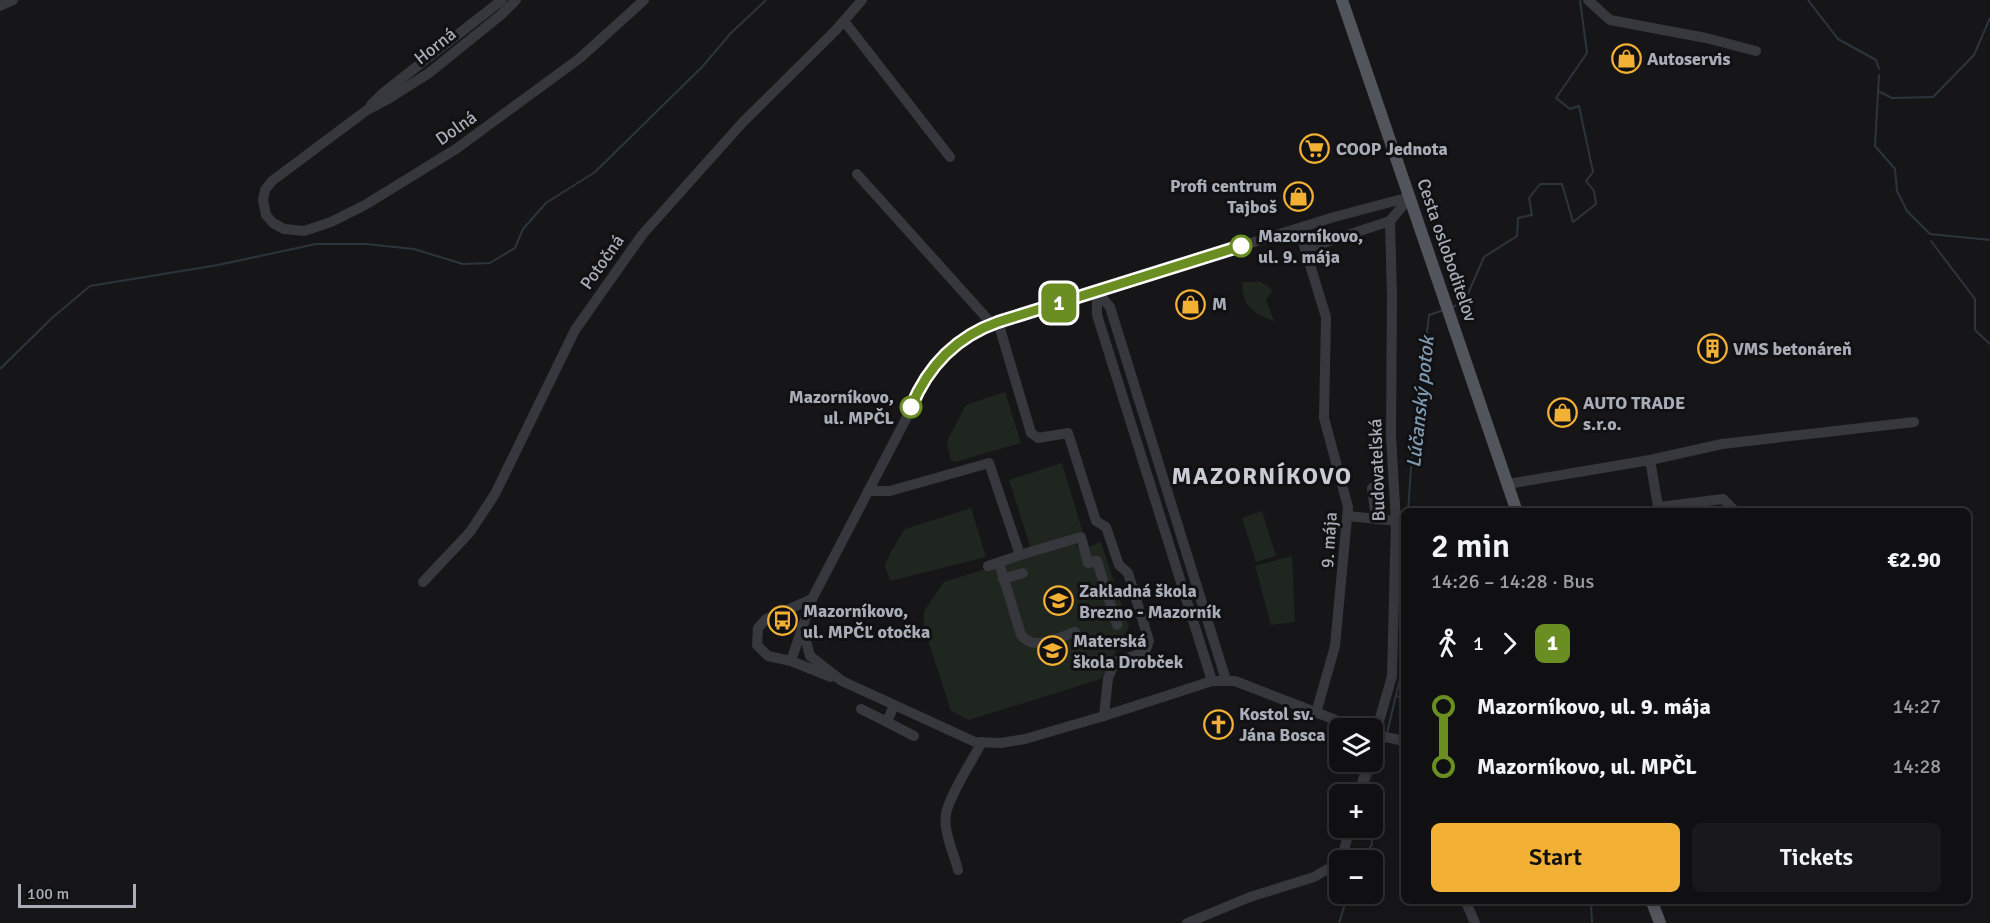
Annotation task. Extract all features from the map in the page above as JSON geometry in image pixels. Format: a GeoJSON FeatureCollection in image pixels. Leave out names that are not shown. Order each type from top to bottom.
{"type":"FeatureCollection","features":[{"type":"Feature","properties":{"kind":"main road","name":"Cesta osloboditeľov"},"geometry":{"type":"LineString","coordinates":[[1342,0],[1516,508]]}},
{"type":"Feature","properties":{"kind":"main road"},"geometry":{"type":"LineString","coordinates":[[1653,904],[1660,923]]}},
{"type":"Feature","properties":{"kind":"street"},"geometry":{"type":"LineString","coordinates":[[0,6],[13,0]]}},
{"type":"Feature","properties":{"kind":"street","name":"Horná"},"geometry":{"type":"LineString","coordinates":[[367,110],[383,93],[502,0]]}},
{"type":"Feature","properties":{"kind":"street","name":"Horná"},"geometry":{"type":"LineString","coordinates":[[266,215],[262,200],[265,190],[272,181],[367,110],[429,73],[516,0]]}},
{"type":"Feature","properties":{"kind":"street","name":"Potočná"},"geometry":{"type":"LineString","coordinates":[[423,582],[470,532],[495,494],[575,330],[642,235],[742,122],[844,21],[862,0]]}},
{"type":"Feature","properties":{"kind":"street"},"geometry":{"type":"LineString","coordinates":[[1588,0],[1610,20],[1706,38],[1756,51]]}},
{"type":"Feature","properties":{"kind":"street","name":"Dolná"},"geometry":{"type":"LineString","coordinates":[[266,215],[284,230],[304,231],[331,222],[364,205],[456,149],[580,58],[639,2]]}},
{"type":"Feature","properties":{"kind":"street"},"geometry":{"type":"LineString","coordinates":[[844,21],[950,157]]}},
{"type":"Feature","properties":{"kind":"street"},"geometry":{"type":"LineString","coordinates":[[857,174],[995,323],[1031,433],[1038,438],[1068,433],[1096,521],[1106,527],[1119,565],[1128,573],[1149,641],[1144,652],[1115,662],[1108,678],[1104,716]]}},
{"type":"Feature","properties":{"kind":"street"},"geometry":{"type":"LineString","coordinates":[[1305,249],[1390,220],[1410,197]]}},
{"type":"Feature","properties":{"kind":"street"},"geometry":{"type":"LineString","coordinates":[[791,661],[812,599],[908,415],[923,380],[944,354],[963,339],[995,323],[1334,217],[1410,197]]}},
{"type":"Feature","properties":{"kind":"street","name":"Budovateľská"},"geometry":{"type":"LineString","coordinates":[[1383,719],[1392,676],[1396,521],[1391,436],[1390,220]]}},
{"type":"Feature","properties":{"kind":"street","name":"9. mája"},"geometry":{"type":"LineString","coordinates":[[1299,229],[1326,317],[1324,418],[1348,507],[1335,646],[1316,713]]}},
{"type":"Feature","properties":{"kind":"street"},"geometry":{"type":"LineString","coordinates":[[1096,292],[1110,307],[1226,680]]}},
{"type":"Feature","properties":{"kind":"street"},"geometry":{"type":"LineString","coordinates":[[1096,292],[1097,315],[1212,681]]}},
{"type":"Feature","properties":{"kind":"street"},"geometry":{"type":"LineString","coordinates":[[1508,484],[1650,460],[1722,444],[1914,422]]}},
{"type":"Feature","properties":{"kind":"street"},"geometry":{"type":"LineString","coordinates":[[1650,460],[1659,508]]}},
{"type":"Feature","properties":{"kind":"street"},"geometry":{"type":"LineString","coordinates":[[868,491],[890,491],[989,463],[1020,555]]}},
{"type":"Feature","properties":{"kind":"street"},"geometry":{"type":"LineString","coordinates":[[1372,488],[1376,519]]}},
{"type":"Feature","properties":{"kind":"street"},"geometry":{"type":"LineString","coordinates":[[1665,508],[1723,499],[1732,508]]}},
{"type":"Feature","properties":{"kind":"street"},"geometry":{"type":"LineString","coordinates":[[1347,516],[1396,521]]}},
{"type":"Feature","properties":{"kind":"street"},"geometry":{"type":"LineString","coordinates":[[987,566],[1081,537],[1088,563],[1097,561],[1117,625]]}},
{"type":"Feature","properties":{"kind":"street"},"geometry":{"type":"LineString","coordinates":[[999,563],[1021,635],[1026,641],[1034,645],[1075,632]]}},
{"type":"Feature","properties":{"kind":"street"},"geometry":{"type":"LineString","coordinates":[[1004,579],[1023,573]]}},
{"type":"Feature","properties":{"kind":"street"},"geometry":{"type":"LineString","coordinates":[[812,599],[766,619],[758,628],[757,645],[768,656],[791,661],[842,681],[975,742],[1000,743],[1024,739],[1212,681],[1226,680],[1235,681],[1329,718]]}},
{"type":"Feature","properties":{"kind":"street"},"geometry":{"type":"LineString","coordinates":[[803,630],[810,656],[842,681]]}},
{"type":"Feature","properties":{"kind":"street"},"geometry":{"type":"LineString","coordinates":[[886,722],[894,705]]}},
{"type":"Feature","properties":{"kind":"street"},"geometry":{"type":"LineString","coordinates":[[861,709],[914,736]]}},
{"type":"Feature","properties":{"kind":"street"},"geometry":{"type":"LineString","coordinates":[[1383,738],[1401,741]]}},
{"type":"Feature","properties":{"kind":"street"},"geometry":{"type":"LineString","coordinates":[[958,870],[947,830],[946,814],[982,742]]}},
{"type":"Feature","properties":{"kind":"street"},"geometry":{"type":"LineString","coordinates":[[1187,923],[1250,897],[1314,877],[1329,868]]}},
{"type":"Feature","properties":{"kind":"street"},"geometry":{"type":"LineString","coordinates":[[1467,904],[1475,923]]}},
{"type":"Feature","properties":{"kind":"shaded area"},"geometry":{"type":"Polygon","coordinates":[[[1243,282],[1261,282],[1273,290],[1266,300],[1274,321],[1250,308],[1244,297],[1243,282]]]}},
{"type":"Feature","properties":{"kind":"shaded area"},"geometry":{"type":"Polygon","coordinates":[[[1005,392],[1021,443],[955,462],[951,460],[947,445],[948,439],[966,405],[1005,392]]]}},
{"type":"Feature","properties":{"kind":"shaded area"},"geometry":{"type":"Polygon","coordinates":[[[1062,463],[1083,533],[1031,549],[1009,480],[1062,463]]]}},
{"type":"Feature","properties":{"kind":"shaded area"},"geometry":{"type":"Polygon","coordinates":[[[971,508],[986,557],[890,581],[885,566],[905,529],[971,508]]]}},
{"type":"Feature","properties":{"kind":"shaded area"},"geometry":{"type":"Polygon","coordinates":[[[1262,511],[1276,556],[1256,562],[1242,518],[1262,511]]]}},
{"type":"Feature","properties":{"kind":"shaded area"},"geometry":{"type":"Polygon","coordinates":[[[1074,542],[1080,550],[1101,542],[1129,627],[1101,679],[969,720],[951,711],[924,628],[924,611],[944,582],[989,568],[1003,569],[1007,563],[1074,542]]]}},
{"type":"Feature","properties":{"kind":"shaded area"},"geometry":{"type":"Polygon","coordinates":[[[1292,556],[1295,622],[1271,625],[1255,566],[1292,556]]]}},
{"type":"Feature","properties":{"kind":"waterway"},"geometry":{"type":"LineString","coordinates":[[0,369],[52,318],[90,286],[218,265],[316,244],[366,244],[414,249],[463,264],[490,263],[515,248],[523,229],[546,203],[595,172],[702,67],[731,33],[766,0]]}},
{"type":"Feature","properties":{"kind":"waterway","name":"Lúčanský potok"},"geometry":{"type":"LineString","coordinates":[[1452,307],[1464,303],[1484,257],[1517,236],[1518,218],[1532,215],[1529,198],[1540,184],[1562,184],[1573,222],[1596,204],[1594,191],[1586,181],[1593,172],[1579,106],[1570,109],[1556,98],[1587,53],[1580,0]]}},
{"type":"Feature","properties":{"kind":"waterway"},"geometry":{"type":"LineString","coordinates":[[1808,0],[1838,39],[1876,60],[1879,69]]}},
{"type":"Feature","properties":{"kind":"waterway"},"geometry":{"type":"LineString","coordinates":[[1878,91],[1892,98],[1933,97],[1974,55],[1990,18]]}},
{"type":"Feature","properties":{"kind":"waterway"},"geometry":{"type":"LineString","coordinates":[[1879,75],[1875,146],[1895,169],[1897,191],[1907,211],[1930,234],[1990,240]]}},
{"type":"Feature","properties":{"kind":"waterway"},"geometry":{"type":"LineString","coordinates":[[1931,241],[1975,299],[1975,330],[1990,344]]}},
{"type":"Feature","properties":{"kind":"waterway","name":"Lúčanský potok"},"geometry":{"type":"LineString","coordinates":[[1408,508],[1412,454],[1429,315],[1444,310]]}},
{"type":"Feature","properties":{"kind":"waterway","name":"Lúčanský potok"},"geometry":{"type":"LineString","coordinates":[[1387,733],[1401,675]]}},
{"type":"Feature","properties":{"kind":"waterway"},"geometry":{"type":"LineString","coordinates":[[1397,696],[1401,698]]}},
{"type":"Feature","properties":{"kind":"waterway","name":"Lúčanský potok"},"geometry":{"type":"LineString","coordinates":[[1368,784],[1385,741]]}},
{"type":"Feature","properties":{"kind":"waterway","name":"Lúčanský potok"},"geometry":{"type":"LineString","coordinates":[[1369,850],[1372,838]]}},
{"type":"Feature","properties":{"kind":"waterway","name":"Lúčanský potok"},"geometry":{"type":"LineString","coordinates":[[1339,923],[1345,904]]}},
{"type":"Feature","properties":{"kind":"waterway"},"geometry":{"type":"LineString","coordinates":[[1591,904],[1592,923]]}},
{"type":"Feature","properties":{"kind":"bus line","name":"1"},"geometry":{"type":"LineString","coordinates":[[911,407],[931,368],[944,354],[974,332],[998,322],[1241,246]]}},
{"type":"Feature","properties":{"kind":"place","name":"Autoservis"},"geometry":{"type":"Point","coordinates":[1626,59]}},
{"type":"Feature","properties":{"kind":"place","name":"COOP Jednota"},"geometry":{"type":"Point","coordinates":[1315,149]}},
{"type":"Feature","properties":{"kind":"place","name":"Profi centrum Tajboš"},"geometry":{"type":"Point","coordinates":[1298,196]}},
{"type":"Feature","properties":{"kind":"place","name":"Mazorníkovo, ul. 9. mája"},"geometry":{"type":"Point","coordinates":[1241,246]}},
{"type":"Feature","properties":{"kind":"place","name":"M"},"geometry":{"type":"Point","coordinates":[1191,304]}},
{"type":"Feature","properties":{"kind":"place","name":"VMS betonáreň"},"geometry":{"type":"Point","coordinates":[1712,349]}},
{"type":"Feature","properties":{"kind":"place","name":"Mazorníkovo, ul. MPČL"},"geometry":{"type":"Point","coordinates":[911,407]}},
{"type":"Feature","properties":{"kind":"place","name":"AUTO TRADE s.r.o."},"geometry":{"type":"Point","coordinates":[1562,413]}},
{"type":"Feature","properties":{"kind":"place","name":"Zakladná škola Brezno - Mazorník"},"geometry":{"type":"Point","coordinates":[1058,601]}},
{"type":"Feature","properties":{"kind":"place","name":"Mazorníkovo, ul. MPČĽ otočka"},"geometry":{"type":"Point","coordinates":[782,621]}},
{"type":"Feature","properties":{"kind":"place","name":"Materská škola Drobček"},"geometry":{"type":"Point","coordinates":[1052,651]}},
{"type":"Feature","properties":{"kind":"place","name":"Kostol sv. Jána Bosca"},"geometry":{"type":"Point","coordinates":[1218,724]}},
{"type":"Feature","properties":{"kind":"district","name":"MAZORNÍKOVO"},"geometry":{"type":"Point","coordinates":[1262,476]}}]}
